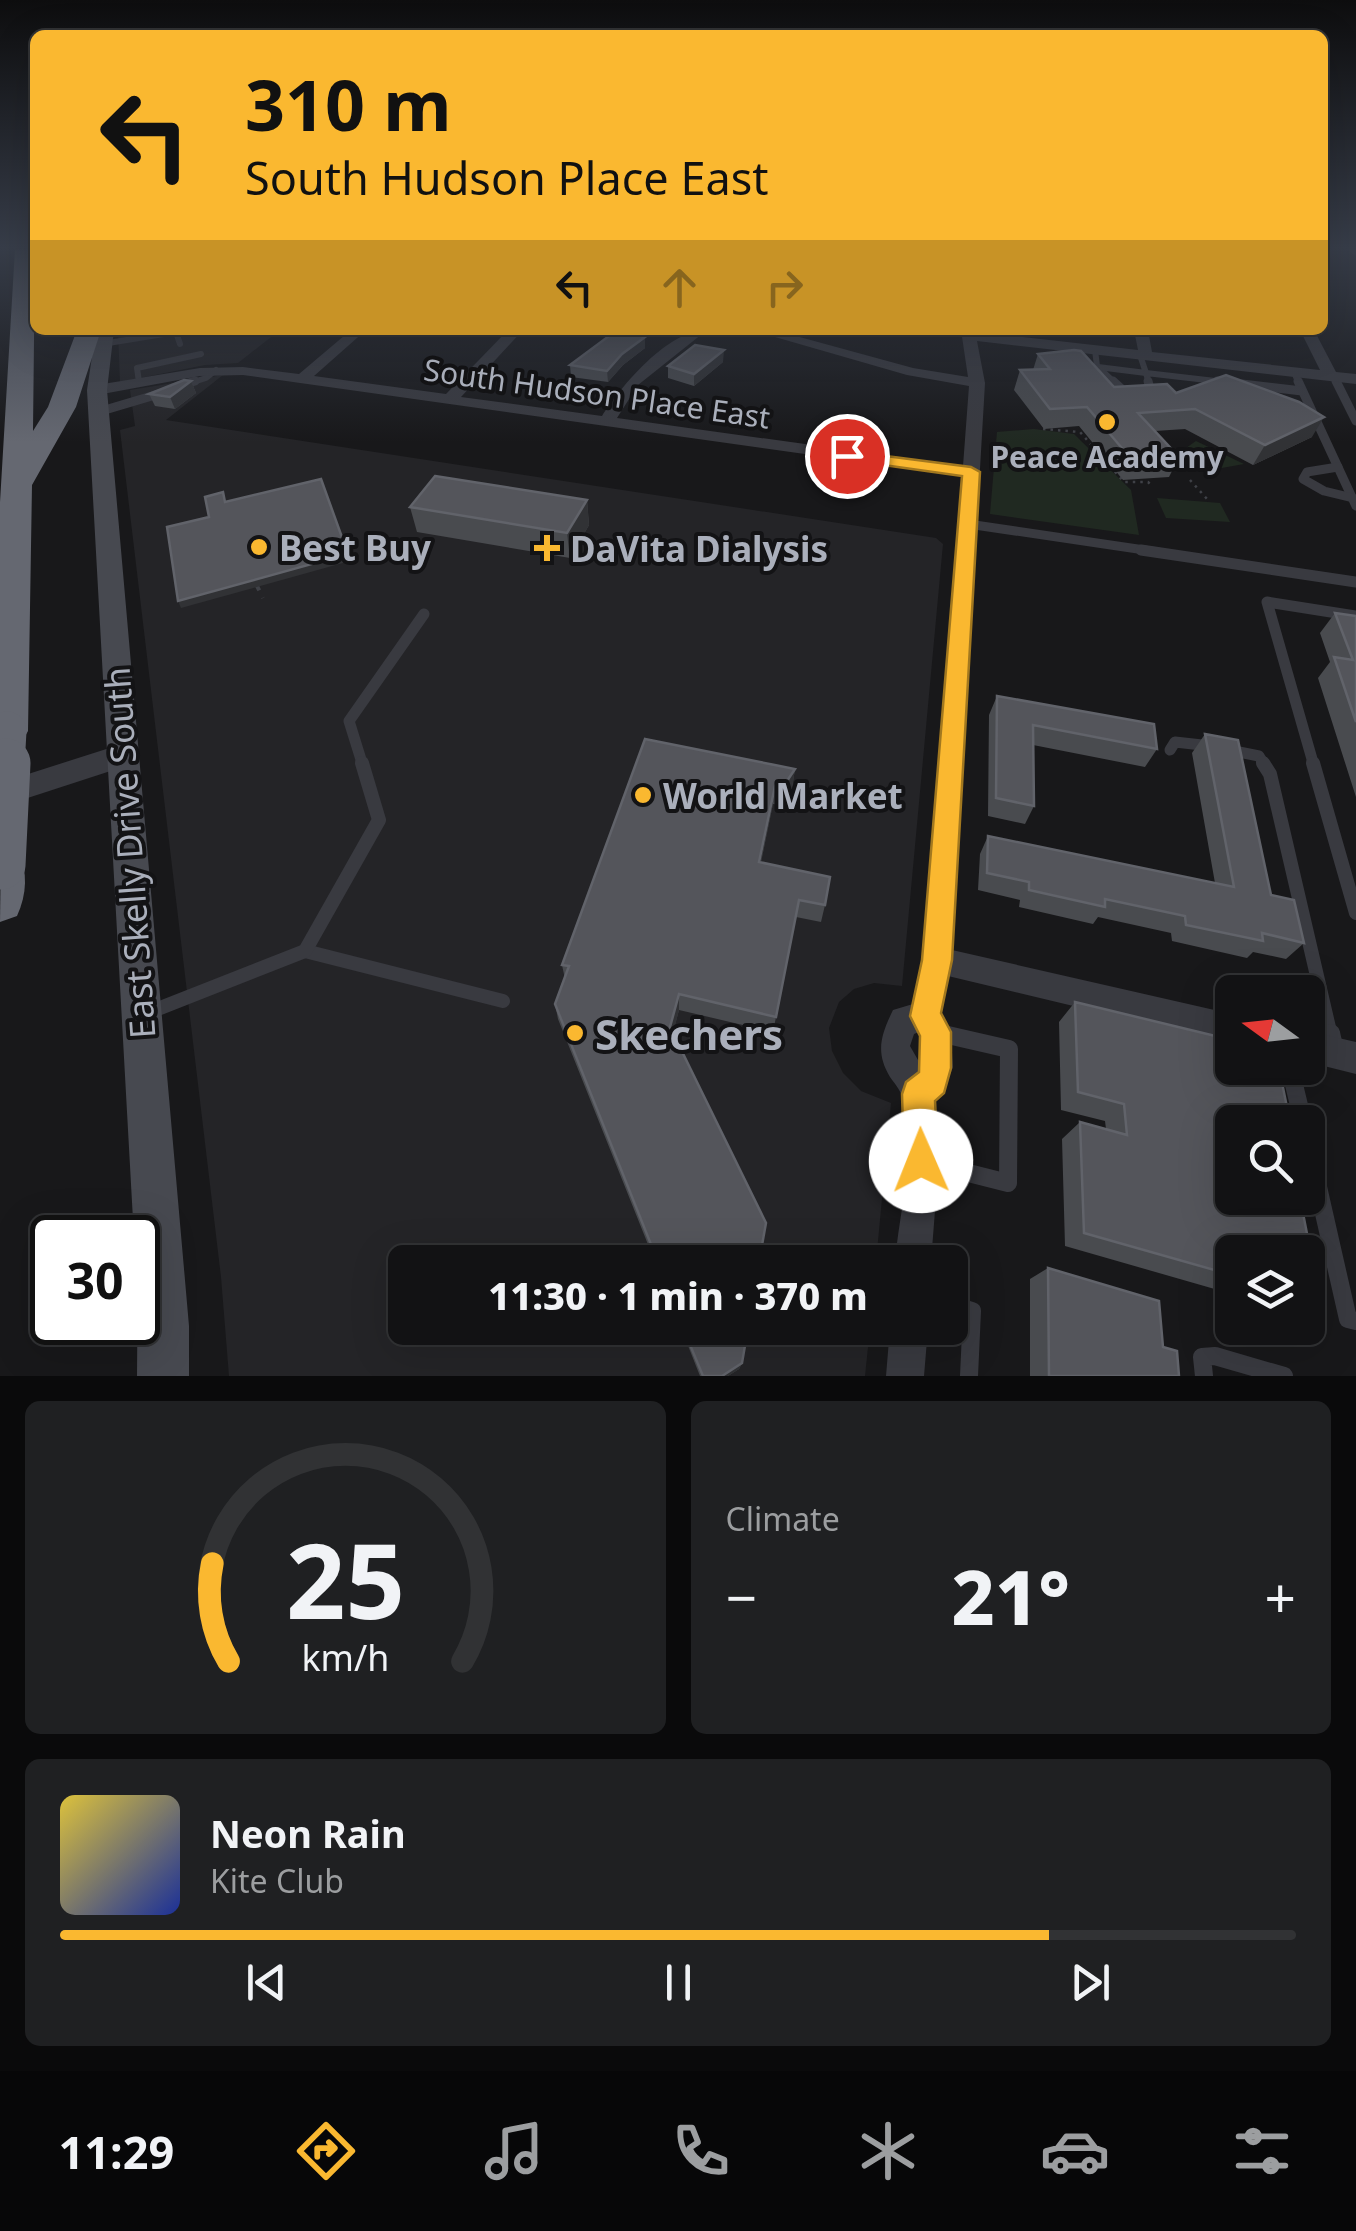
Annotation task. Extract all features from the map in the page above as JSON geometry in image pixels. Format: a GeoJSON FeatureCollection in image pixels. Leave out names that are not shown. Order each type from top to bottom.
{"type":"FeatureCollection","features":[{"type":"Feature","properties":{"kind":"highway"},"geometry":{"type":"LineString","coordinates":[[1,882],[23,313]]}},
{"type":"Feature","properties":{"kind":"highway"},"geometry":{"type":"LineString","coordinates":[[16,488],[99,335]]}},
{"type":"Feature","properties":{"kind":"main road","name":"East Skelly Drive South"},"geometry":{"type":"LineString","coordinates":[[99,335],[98,401],[164,1326],[163,1376]]}},
{"type":"Feature","properties":{"kind":"street"},"geometry":{"type":"LineString","coordinates":[[302,379],[353,335]]}},
{"type":"Feature","properties":{"kind":"street"},"geometry":{"type":"LineString","coordinates":[[449,400],[511,335]]}},
{"type":"Feature","properties":{"kind":"street"},"geometry":{"type":"LineString","coordinates":[[607,421],[632,382],[693,335]]}},
{"type":"Feature","properties":{"kind":"street"},"geometry":{"type":"LineString","coordinates":[[776,335],[912,372],[977,384]]}},
{"type":"Feature","properties":{"kind":"street"},"geometry":{"type":"LineString","coordinates":[[915,1245],[921,1161],[918,1094],[933,1081],[930,1024],[977,384],[976,359],[969,335]]}},
{"type":"Feature","properties":{"kind":"street"},"geometry":{"type":"LineString","coordinates":[[983,335],[1356,379]]}},
{"type":"Feature","properties":{"kind":"street"},"geometry":{"type":"LineString","coordinates":[[1142,335],[1144,356]]}},
{"type":"Feature","properties":{"kind":"street"},"geometry":{"type":"LineString","coordinates":[[1310,335],[1332,376]]}},
{"type":"Feature","properties":{"kind":"street","name":"South Hudson Place East"},"geometry":{"type":"LineString","coordinates":[[98,401],[139,382],[216,370],[971,472]]}},
{"type":"Feature","properties":{"kind":"street"},"geometry":{"type":"LineString","coordinates":[[0,795],[122,756]]}},
{"type":"Feature","properties":{"kind":"street"},"geometry":{"type":"LineString","coordinates":[[937,960],[1215,1025]]}},
{"type":"Feature","properties":{"kind":"street"},"geometry":{"type":"LineString","coordinates":[[905,1376],[908,1345]]}},
{"type":"Feature","properties":{"kind":"lane"},"geometry":{"type":"LineString","coordinates":[[177,335],[180,344]]}},
{"type":"Feature","properties":{"kind":"lane"},"geometry":{"type":"LineString","coordinates":[[1094,350],[1098,367],[1124,393],[1145,394],[1150,389],[1144,356]]}},
{"type":"Feature","properties":{"kind":"lane"},"geometry":{"type":"LineString","coordinates":[[139,382],[137,368],[201,354]]}},
{"type":"Feature","properties":{"kind":"lane"},"geometry":{"type":"LineString","coordinates":[[1098,367],[1302,391]]}},
{"type":"Feature","properties":{"kind":"lane"},"geometry":{"type":"LineString","coordinates":[[98,401],[132,405],[197,382],[216,370]]}},
{"type":"Feature","properties":{"kind":"lane"},"geometry":{"type":"LineString","coordinates":[[1294,372],[1354,502]]}},
{"type":"Feature","properties":{"kind":"lane"},"geometry":{"type":"LineString","coordinates":[[1332,376],[1356,421]]}},
{"type":"Feature","properties":{"kind":"lane"},"geometry":{"type":"LineString","coordinates":[[1338,467],[1308,472],[1303,479],[1324,492],[1354,502]]}},
{"type":"Feature","properties":{"kind":"lane"},"geometry":{"type":"LineString","coordinates":[[968,524],[1356,582]]}},
{"type":"Feature","properties":{"kind":"lane"},"geometry":{"type":"LineString","coordinates":[[1356,616],[1267,602],[1356,912]]}},
{"type":"Feature","properties":{"kind":"lane"},"geometry":{"type":"LineString","coordinates":[[304,951],[379,820],[349,721],[424,614]]}},
{"type":"Feature","properties":{"kind":"lane"},"geometry":{"type":"LineString","coordinates":[[1170,750],[1175,742],[1187,742],[1259,756],[1270,774],[1333,1053]]}},
{"type":"Feature","properties":{"kind":"lane"},"geometry":{"type":"LineString","coordinates":[[140,1016],[304,951],[504,1001]]}},
{"type":"Feature","properties":{"kind":"lane"},"geometry":{"type":"LineString","coordinates":[[921,1161],[1008,1183],[1009,1049],[930,1024]]}},
{"type":"Feature","properties":{"kind":"lane"},"geometry":{"type":"LineString","coordinates":[[1324,1215],[1348,1319],[1356,1321]]}},
{"type":"Feature","properties":{"kind":"lane"},"geometry":{"type":"LineString","coordinates":[[968,1310],[972,1311],[970,1376]]}},
{"type":"Feature","properties":{"kind":"lane"},"geometry":{"type":"LineString","coordinates":[[1204,1376],[1202,1358],[1215,1356],[1284,1376]]}},
{"type":"Feature","properties":{"kind":"path"},"geometry":{"type":"LineString","coordinates":[[1043,430],[1080,432],[1124,482],[1148,482],[1152,486]]}},
{"type":"Feature","properties":{"kind":"path"},"geometry":{"type":"LineString","coordinates":[[1190,480],[1208,500]]}},
{"type":"Feature","properties":{"kind":"path"},"geometry":{"type":"LineString","coordinates":[[258,586],[263,598]]}},
{"type":"Feature","properties":{"kind":"shaded area"},"geometry":{"type":"Polygon","coordinates":[[[118,335],[274,335],[238,363],[205,365],[120,382],[118,335]]]}},
{"type":"Feature","properties":{"kind":"shaded area"},"geometry":{"type":"Polygon","coordinates":[[[223,375],[166,420],[936,538],[943,544],[902,986],[874,983],[854,989],[839,1002],[829,1028],[832,1051],[843,1073],[861,1091],[891,1103],[878,1245],[388,1245],[388,1345],[868,1345],[865,1376],[229,1376],[221,1277],[120,430],[135,426],[130,390],[223,375]]]}},
{"type":"Feature","properties":{"kind":"shaded area"},"geometry":{"type":"Polygon","coordinates":[[[1034,429],[1074,434],[1131,490],[1139,535],[990,514],[997,432],[1034,429]]]}},
{"type":"Feature","properties":{"kind":"shaded area"},"geometry":{"type":"Polygon","coordinates":[[[1196,441],[1244,464],[1205,471],[1186,448],[1196,441]]]}},
{"type":"Feature","properties":{"kind":"shaded area"},"geometry":{"type":"Polygon","coordinates":[[[1157,498],[1220,503],[1230,522],[1166,518],[1157,498]]]}},
{"type":"Feature","properties":{"kind":"building"},"geometry":{"type":"Polygon","coordinates":[[[610,335],[645,337],[607,371],[570,365],[610,335]]]}},
{"type":"Feature","properties":{"kind":"building"},"geometry":{"type":"Polygon","coordinates":[[[695,345],[724,350],[694,374],[668,366],[695,345]]]}},
{"type":"Feature","properties":{"kind":"building"},"geometry":{"type":"Polygon","coordinates":[[[1081,351],[1114,387],[1167,384],[1176,393],[1226,375],[1299,402],[1324,417],[1265,445],[1195,409],[1138,413],[1179,457],[1132,460],[1087,407],[1050,409],[1020,370],[1050,369],[1038,354],[1081,351]]]}},
{"type":"Feature","properties":{"kind":"building"},"geometry":{"type":"Polygon","coordinates":[[[184,380],[191,381],[170,397],[149,394],[184,380]]]}},
{"type":"Feature","properties":{"kind":"building"},"geometry":{"type":"Polygon","coordinates":[[[435,476],[587,500],[567,533],[410,507],[435,476]]]}},
{"type":"Feature","properties":{"kind":"building","name":"Best Buy"},"geometry":{"type":"Polygon","coordinates":[[[321,479],[348,554],[178,601],[167,527],[209,517],[205,497],[223,492],[225,502],[321,479]]]}},
{"type":"Feature","properties":{"kind":"building"},"geometry":{"type":"Polygon","coordinates":[[[1335,613],[1356,616],[1356,722],[1334,657],[1353,660],[1335,613]]]}},
{"type":"Feature","properties":{"kind":"building"},"geometry":{"type":"Polygon","coordinates":[[[997,696],[1154,724],[1157,749],[1033,725],[1034,806],[996,798],[997,696]]]}},
{"type":"Feature","properties":{"kind":"building"},"geometry":{"type":"Polygon","coordinates":[[[1205,734],[1238,740],[1271,895],[1294,900],[1304,943],[1262,933],[1263,941],[1186,925],[1185,916],[1105,899],[1105,907],[1029,890],[1029,882],[987,873],[988,836],[1234,887],[1205,734]]]}},
{"type":"Feature","properties":{"kind":"building"},"geometry":{"type":"Polygon","coordinates":[[[645,739],[795,769],[783,787],[775,786],[759,862],[830,877],[825,905],[799,900],[776,1017],[679,994],[670,1027],[766,1223],[762,1245],[651,1245],[555,1004],[569,966],[562,965],[645,739]]]}},
{"type":"Feature","properties":{"kind":"building"},"geometry":{"type":"Polygon","coordinates":[[[1075,1002],[1215,1036],[1215,1085],[1282,1085],[1287,1105],[1215,1105],[1215,1215],[1303,1215],[1307,1235],[1215,1235],[1215,1270],[1084,1233],[1080,1122],[1127,1135],[1124,1104],[1078,1092],[1075,1002]]]}},
{"type":"Feature","properties":{"kind":"building"},"geometry":{"type":"Polygon","coordinates":[[[1048,1268],[1159,1301],[1163,1347],[1177,1351],[1179,1376],[1049,1376],[1048,1268]]]}},
{"type":"Feature","properties":{"kind":"building"},"geometry":{"type":"Polygon","coordinates":[[[690,1345],[745,1345],[742,1363],[722,1376],[703,1376],[690,1345]]]}},
{"type":"Feature","properties":{"kind":"place","name":"Peace Academy"},"geometry":{"type":"Point","coordinates":[1107,422]}},
{"type":"Feature","properties":{"kind":"place","name":"Best Buy"},"geometry":{"type":"Point","coordinates":[259,547]}},
{"type":"Feature","properties":{"kind":"place","name":"DaVita Dialysis"},"geometry":{"type":"Point","coordinates":[547,548]}},
{"type":"Feature","properties":{"kind":"place","name":"World Market"},"geometry":{"type":"Point","coordinates":[643,795]}},
{"type":"Feature","properties":{"kind":"place","name":"Skechers"},"geometry":{"type":"Point","coordinates":[575,1033]}},
{"type":"Feature","properties":{"kind":"route"},"geometry":{"type":"LineString","coordinates":[[847,456],[971,472],[937,960],[925,1016],[936,1032],[936,1068],[933,1081],[918,1094],[921,1161]]}}]}
